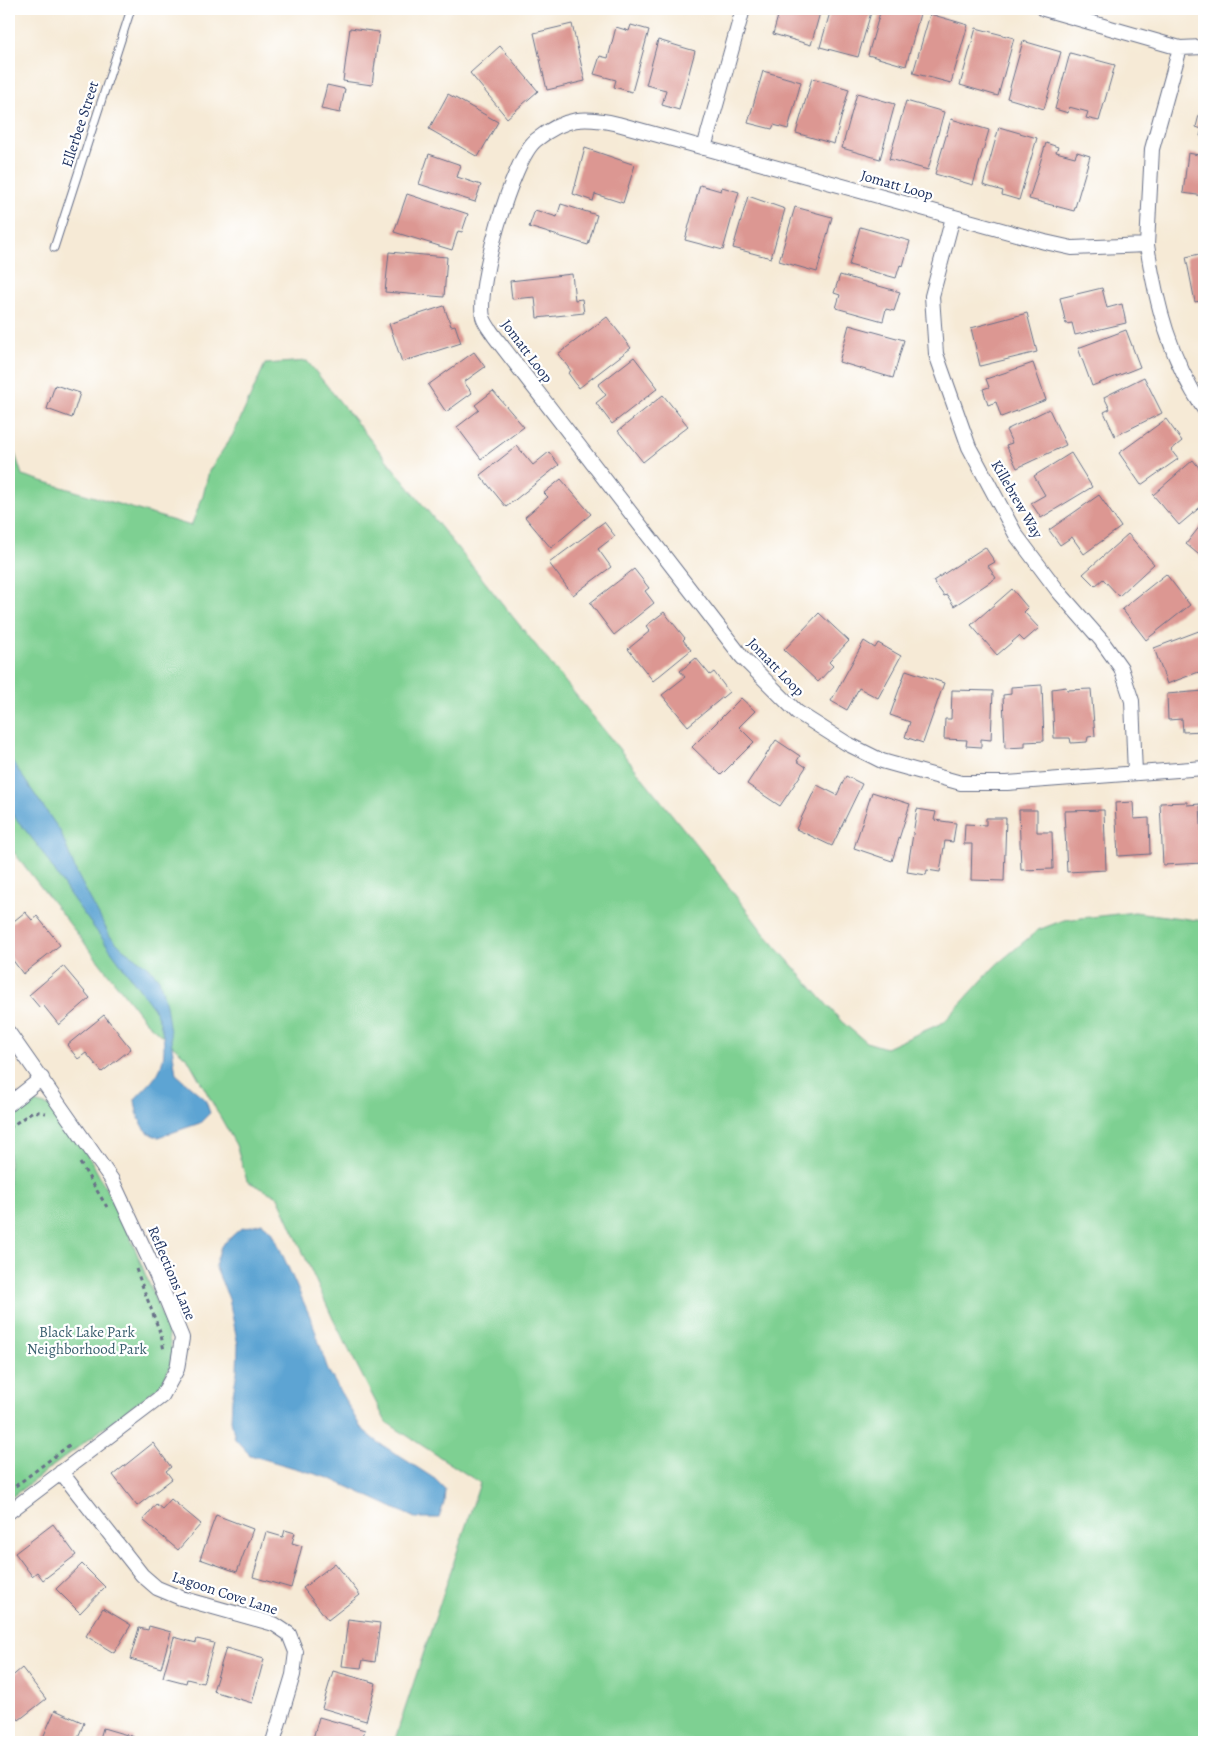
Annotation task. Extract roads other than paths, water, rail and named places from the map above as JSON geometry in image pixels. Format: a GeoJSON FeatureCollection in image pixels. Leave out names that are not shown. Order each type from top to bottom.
{"type":"FeatureCollection","features":[{"type":"Feature","properties":{"kind":"street"},"geometry":{"type":"LineString","coordinates":[[704,148],[743,9]]}},
{"type":"Feature","properties":{"kind":"street"},"geometry":{"type":"LineString","coordinates":[[1044,9],[1180,48],[1204,47]]}},
{"type":"Feature","properties":{"kind":"street"},"geometry":{"type":"LineString","coordinates":[[1180,48],[1152,150],[1147,245],[1160,312],[1173,351],[1192,391],[1204,408]]}},
{"type":"Feature","properties":{"kind":"street","name":"Jomatt Loop"},"geometry":{"type":"LineString","coordinates":[[1147,245],[1072,248],[595,119],[564,122],[535,141],[524,155],[515,172],[484,277],[483,318],[495,337],[742,657],[778,695],[818,727],[882,761],[960,783],[1007,783],[1204,768]]}},
{"type":"Feature","properties":{"kind":"street","name":"Killebrew Way"},"geometry":{"type":"LineString","coordinates":[[953,217],[932,296],[936,354],[969,447],[1016,535],[1058,591],[1101,640],[1121,668],[1132,702],[1135,773]]}},
{"type":"Feature","properties":{"kind":"street","name":"Reflections Lane"},"geometry":{"type":"LineString","coordinates":[[9,1034],[42,1078],[112,1180],[156,1274],[182,1338],[177,1369],[162,1396],[9,1512]]}},
{"type":"Feature","properties":{"kind":"street"},"geometry":{"type":"LineString","coordinates":[[9,1104],[42,1078]]}},
{"type":"Feature","properties":{"kind":"street","name":"Lagoon Cove Lane"},"geometry":{"type":"LineString","coordinates":[[61,1472],[142,1575],[158,1588],[181,1598],[274,1624],[289,1634],[296,1652],[293,1675],[273,1742]]}},
{"type":"Feature","properties":{"kind":"lane","name":"Ellerbee Street"},"geometry":{"type":"LineString","coordinates":[[54,248],[131,9]]}},
{"type":"Feature","properties":{"kind":"water"},"geometry":{"type":"Polygon","coordinates":[[[9,757],[60,831],[77,874],[110,936],[123,949],[149,967],[159,979],[166,1005],[176,1074],[205,1099],[210,1113],[200,1123],[159,1137],[144,1128],[137,1111],[135,1099],[152,1081],[160,1069],[164,1046],[160,1023],[154,1009],[70,895],[39,847],[9,810],[9,757]]]}},
{"type":"Feature","properties":{"kind":"water"},"geometry":{"type":"Polygon","coordinates":[[[262,1223],[272,1231],[312,1321],[328,1370],[361,1428],[379,1443],[435,1479],[445,1489],[444,1503],[439,1518],[415,1518],[329,1478],[250,1455],[235,1439],[231,1420],[232,1399],[237,1372],[238,1345],[229,1299],[215,1266],[221,1246],[240,1229],[262,1223]]]}},
{"type":"Feature","properties":{"kind":"park label","name":"Black Lake Park Neighborhood Park"},"geometry":{"type":"Point","coordinates":[87,1340]}}]}
